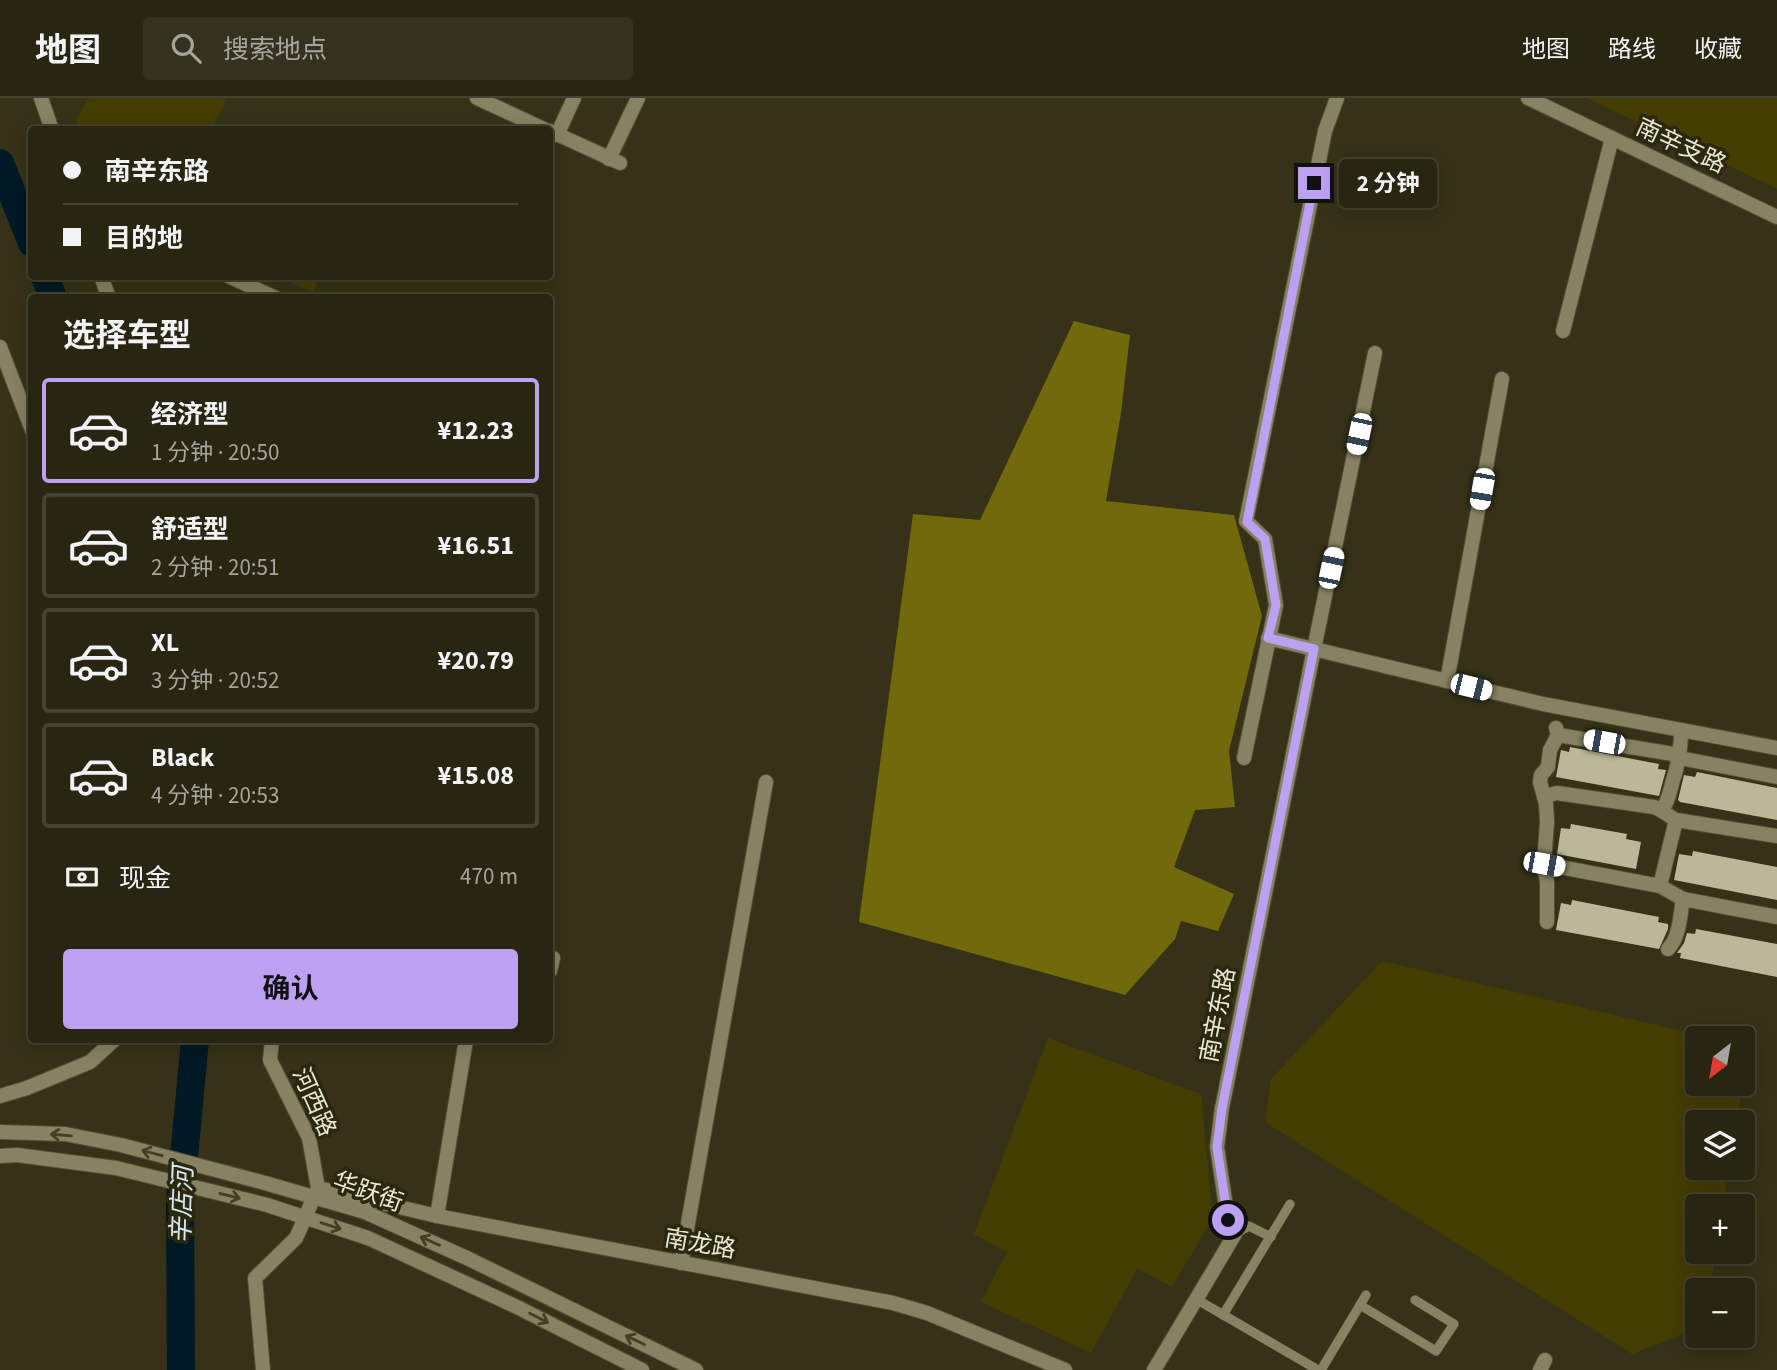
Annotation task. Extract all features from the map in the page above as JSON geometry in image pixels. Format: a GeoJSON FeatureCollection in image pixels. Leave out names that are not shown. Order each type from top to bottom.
{"type":"FeatureCollection","features":[{"type":"Feature","properties":{"kind":"street"},"geometry":{"type":"LineString","coordinates":[[41,98],[51,126]]}},
{"type":"Feature","properties":{"kind":"street"},"geometry":{"type":"LineString","coordinates":[[477,98],[538,126]]}},
{"type":"Feature","properties":{"kind":"street"},"geometry":{"type":"LineString","coordinates":[[553,129],[574,98]]}},
{"type":"Feature","properties":{"kind":"street"},"geometry":{"type":"LineString","coordinates":[[553,133],[615,161],[638,98]]}},
{"type":"Feature","properties":{"kind":"street"},"geometry":{"type":"LineString","coordinates":[[1244,758],[1276,605],[1265,539],[1247,522],[1325,131],[1337,98]]}},
{"type":"Feature","properties":{"kind":"street","name":"南辛支路"},"geometry":{"type":"LineString","coordinates":[[1528,98],[1777,216]]}},
{"type":"Feature","properties":{"kind":"street"},"geometry":{"type":"LineString","coordinates":[[1563,331],[1612,138]]}},
{"type":"Feature","properties":{"kind":"street"},"geometry":{"type":"LineString","coordinates":[[237,280],[267,294]]}},
{"type":"Feature","properties":{"kind":"street"},"geometry":{"type":"LineString","coordinates":[[0,347],[28,420]]}},
{"type":"Feature","properties":{"kind":"street","name":"南辛东路"},"geometry":{"type":"LineString","coordinates":[[1235,1234],[1228,1220],[1217,1147],[1222,1108],[1375,353]]}},
{"type":"Feature","properties":{"kind":"street"},"geometry":{"type":"LineString","coordinates":[[1447,681],[1502,379]]}},
{"type":"Feature","properties":{"kind":"street"},"geometry":{"type":"LineString","coordinates":[[1268,638],[1543,704],[1777,748]]}},
{"type":"Feature","properties":{"kind":"street"},"geometry":{"type":"LineString","coordinates":[[1662,810],[1670,795],[1680,758],[1681,730]]}},
{"type":"Feature","properties":{"kind":"street"},"geometry":{"type":"LineString","coordinates":[[1547,922],[1544,864],[1547,830],[1540,782],[1541,775],[1548,767],[1550,750],[1557,731],[1777,777]]}},
{"type":"Feature","properties":{"kind":"street"},"geometry":{"type":"LineString","coordinates":[[681,1263],[766,782]]}},
{"type":"Feature","properties":{"kind":"street"},"geometry":{"type":"LineString","coordinates":[[1544,796],[1557,793],[1654,807],[1676,820],[1777,836]]}},
{"type":"Feature","properties":{"kind":"street"},"geometry":{"type":"LineString","coordinates":[[1660,886],[1676,820]]}},
{"type":"Feature","properties":{"kind":"street"},"geometry":{"type":"LineString","coordinates":[[1544,864],[1660,886],[1683,898],[1777,917]]}},
{"type":"Feature","properties":{"kind":"street"},"geometry":{"type":"LineString","coordinates":[[1668,949],[1678,929],[1683,898]]}},
{"type":"Feature","properties":{"kind":"street"},"geometry":{"type":"LineString","coordinates":[[0,1096],[90,1062],[111,1043]]}},
{"type":"Feature","properties":{"kind":"street","name":"河西路"},"geometry":{"type":"LineString","coordinates":[[272,1043],[270,1060],[309,1138],[316,1193]]}},
{"type":"Feature","properties":{"kind":"street"},"geometry":{"type":"LineString","coordinates":[[437,1216],[466,1043]]}},
{"type":"Feature","properties":{"kind":"street","name":"华跃街"},"geometry":{"type":"LineString","coordinates":[[0,1132],[65,1134],[121,1145],[265,1183],[316,1193],[457,1253],[696,1370]]}},
{"type":"Feature","properties":{"kind":"street","name":"华跃街"},"geometry":{"type":"LineString","coordinates":[[0,1156],[18,1155],[116,1168],[305,1217],[368,1238],[517,1307],[642,1370]]}},
{"type":"Feature","properties":{"kind":"street"},"geometry":{"type":"LineString","coordinates":[[263,1370],[255,1278],[296,1238],[316,1193]]}},
{"type":"Feature","properties":{"kind":"street","name":"南龙路"},"geometry":{"type":"LineString","coordinates":[[316,1193],[893,1303],[927,1312],[1065,1370]]}},
{"type":"Feature","properties":{"kind":"street"},"geometry":{"type":"LineString","coordinates":[[1154,1370],[1235,1234]]}},
{"type":"Feature","properties":{"kind":"lane"},"geometry":{"type":"LineString","coordinates":[[1223,1315],[1290,1204]]}},
{"type":"Feature","properties":{"kind":"lane"},"geometry":{"type":"LineString","coordinates":[[1235,1234],[1249,1226],[1271,1237]]}},
{"type":"Feature","properties":{"kind":"lane"},"geometry":{"type":"LineString","coordinates":[[1196,1299],[1319,1370],[1366,1295]]}},
{"type":"Feature","properties":{"kind":"lane"},"geometry":{"type":"LineString","coordinates":[[1360,1305],[1436,1351],[1454,1324],[1415,1300]]}},
{"type":"Feature","properties":{"kind":"shaded area"},"geometry":{"type":"Polygon","coordinates":[[[89,98],[226,100],[213,126],[78,126],[76,119],[89,98]]]}},
{"type":"Feature","properties":{"kind":"shaded area"},"geometry":{"type":"Polygon","coordinates":[[[1587,98],[1777,98],[1777,189],[1587,98]]]}},
{"type":"Feature","properties":{"kind":"shaded area"},"geometry":{"type":"Polygon","coordinates":[[[286,280],[319,280],[313,292],[286,280]]]}},
{"type":"Feature","properties":{"kind":"shaded area"},"geometry":{"type":"Polygon","coordinates":[[[1074,321],[1130,335],[1121,413],[1106,501],[1234,515],[1262,616],[1229,751],[1235,807],[1195,810],[1174,867],[1234,894],[1218,931],[1181,921],[1175,939],[1125,995],[859,922],[913,514],[980,520],[1074,321]]]}},
{"type":"Feature","properties":{"kind":"shaded area"},"geometry":{"type":"Polygon","coordinates":[[[1382,961],[1685,1031],[1685,1096],[1741,1096],[1739,1110],[1685,1110],[1685,1180],[1727,1180],[1725,1194],[1685,1194],[1685,1264],[1714,1264],[1712,1278],[1685,1278],[1685,1333],[1632,1354],[1265,1122],[1271,1079],[1382,961]]]}},
{"type":"Feature","properties":{"kind":"shaded area"},"geometry":{"type":"Polygon","coordinates":[[[1048,1038],[1201,1094],[1213,1218],[1172,1287],[1137,1269],[1091,1353],[981,1302],[1007,1252],[974,1234],[1048,1038]]]}},
{"type":"Feature","properties":{"kind":"building"},"geometry":{"type":"Polygon","coordinates":[[[1570,747],[1659,764],[1658,769],[1666,770],[1659,796],[1556,777],[1561,750],[1569,752],[1570,747]]]}},
{"type":"Feature","properties":{"kind":"building"},"geometry":{"type":"Polygon","coordinates":[[[1697,772],[1777,788],[1777,820],[1680,802],[1678,800],[1684,775],[1695,777],[1697,772]]]}},
{"type":"Feature","properties":{"kind":"building"},"geometry":{"type":"Polygon","coordinates":[[[1571,824],[1627,834],[1626,839],[1641,842],[1636,869],[1557,854],[1561,828],[1570,829],[1571,824]]]}},
{"type":"Feature","properties":{"kind":"building"},"geometry":{"type":"Polygon","coordinates":[[[1693,851],[1777,867],[1777,900],[1674,880],[1679,854],[1692,856],[1693,851]]]}},
{"type":"Feature","properties":{"kind":"building"},"geometry":{"type":"Polygon","coordinates":[[[1572,900],[1659,917],[1658,922],[1668,924],[1668,929],[1659,949],[1556,930],[1561,903],[1571,905],[1572,900]]]}},
{"type":"Feature","properties":{"kind":"building"},"geometry":{"type":"Polygon","coordinates":[[[1696,929],[1777,944],[1777,977],[1680,958],[1681,953],[1677,953],[1687,933],[1695,934],[1696,929]]]}},
{"type":"Feature","properties":{"kind":"waterway","name":"辛店河"},"geometry":{"type":"LineString","coordinates":[[0,163],[28,233]]}},
{"type":"Feature","properties":{"kind":"waterway","name":"辛店河"},"geometry":{"type":"LineString","coordinates":[[46,280],[52,294]]}},
{"type":"Feature","properties":{"kind":"waterway","name":"辛店河"},"geometry":{"type":"LineString","coordinates":[[181,1370],[180,1199],[195,1043]]}},
{"type":"Feature","properties":{"kind":"route"},"geometry":{"type":"LineString","coordinates":[[1228,1220],[1217,1147],[1222,1108],[1314,649],[1268,638],[1276,605],[1265,539],[1247,522],[1314,183]]}}]}
